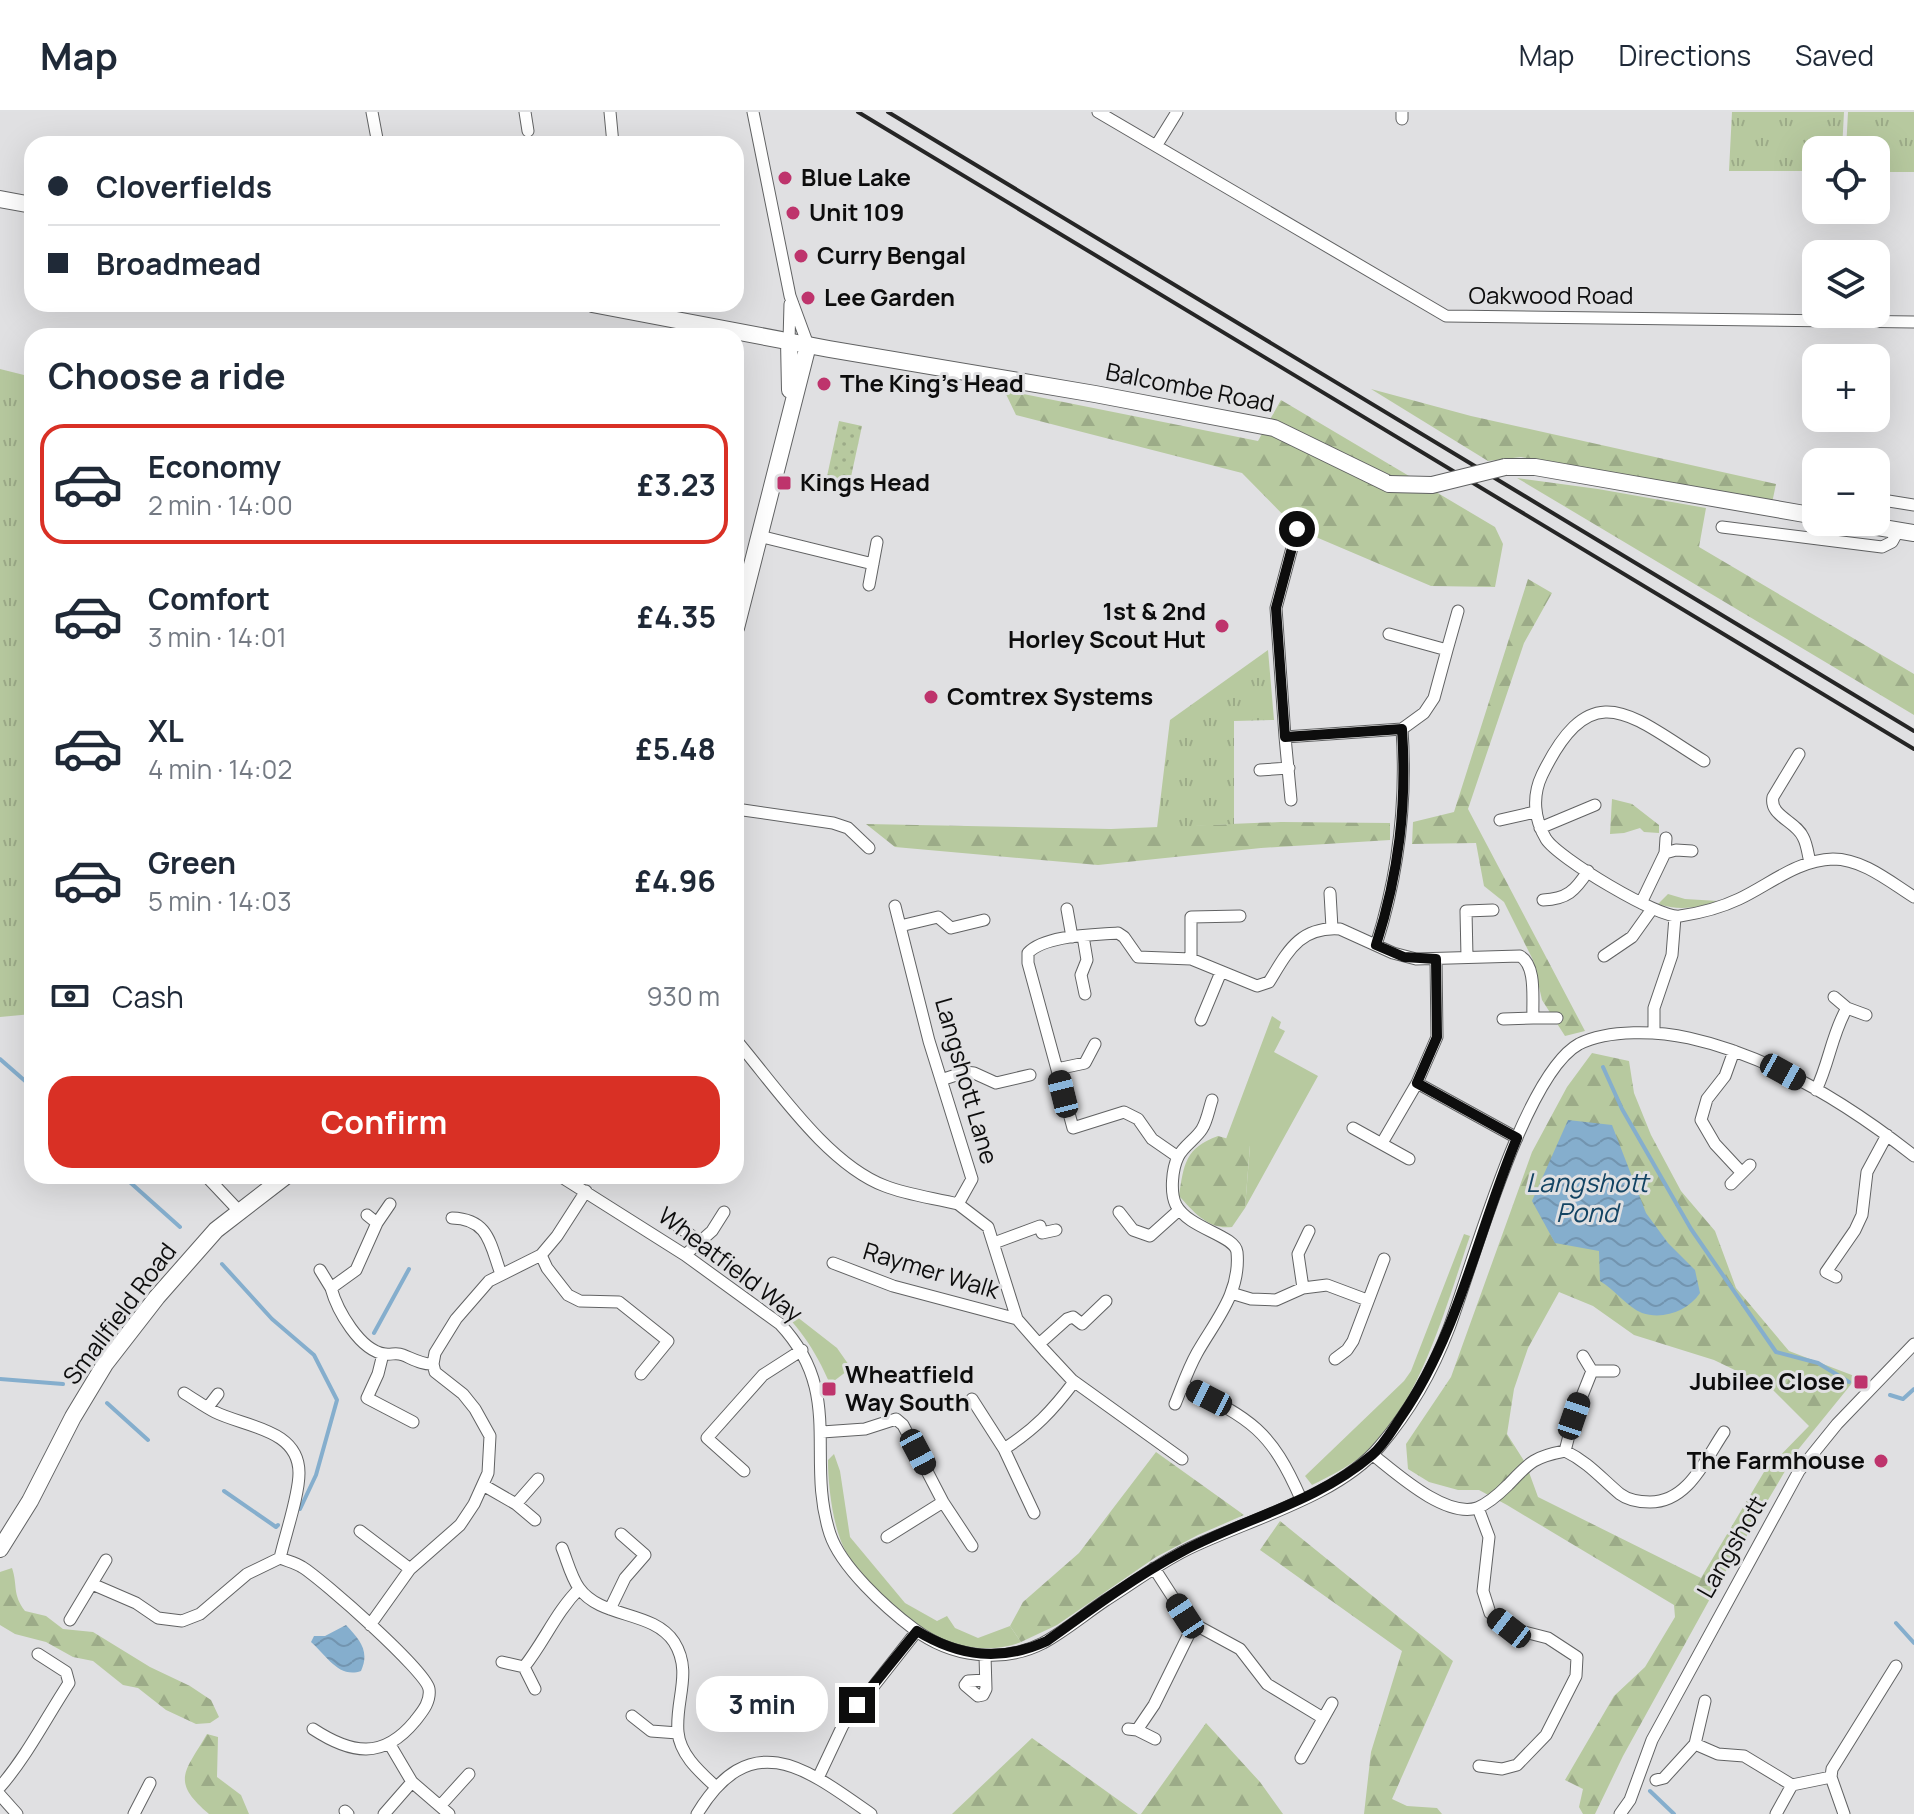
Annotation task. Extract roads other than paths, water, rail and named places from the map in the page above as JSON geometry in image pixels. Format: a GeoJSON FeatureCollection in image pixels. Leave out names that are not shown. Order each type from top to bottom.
{"type":"FeatureCollection","features":[{"type":"Feature","properties":{"kind":"main road"},"geometry":{"type":"LineString","coordinates":[[0,199],[24,204]]}},
{"type":"Feature","properties":{"kind":"main road","name":"Balcombe Road"},"geometry":{"type":"LineString","coordinates":[[635,312],[720,328]]}},
{"type":"Feature","properties":{"kind":"main road","name":"Balcombe Road"},"geometry":{"type":"LineString","coordinates":[[744,333],[1274,428],[1389,484],[1432,485],[1505,467],[1535,467],[1802,514]]}},
{"type":"Feature","properties":{"kind":"main road"},"geometry":{"type":"LineString","coordinates":[[789,341],[792,404]]}},
{"type":"Feature","properties":{"kind":"main road"},"geometry":{"type":"LineString","coordinates":[[744,586],[808,345]]}},
{"type":"Feature","properties":{"kind":"main road","name":"Smallfield Road"},"geometry":{"type":"LineString","coordinates":[[0,1549],[105,1364],[157,1297],[216,1230],[276,1184]]}},
{"type":"Feature","properties":{"kind":"street"},"geometry":{"type":"LineString","coordinates":[[372,112],[376,136]]}},
{"type":"Feature","properties":{"kind":"street"},"geometry":{"type":"LineString","coordinates":[[525,112],[528,131]]}},
{"type":"Feature","properties":{"kind":"street"},"geometry":{"type":"LineString","coordinates":[[610,112],[612,136]]}},
{"type":"Feature","properties":{"kind":"street"},"geometry":{"type":"LineString","coordinates":[[753,112],[790,296],[808,345]]}},
{"type":"Feature","properties":{"kind":"street","name":"Oakwood Road"},"geometry":{"type":"LineString","coordinates":[[1098,112],[1446,316],[1914,322]]}},
{"type":"Feature","properties":{"kind":"street"},"geometry":{"type":"LineString","coordinates":[[1156,146],[1177,112]]}},
{"type":"Feature","properties":{"kind":"street"},"geometry":{"type":"LineString","coordinates":[[789,341],[790,296]]}},
{"type":"Feature","properties":{"kind":"street"},"geometry":{"type":"LineString","coordinates":[[1890,501],[1914,505]]}},
{"type":"Feature","properties":{"kind":"street"},"geometry":{"type":"LineString","coordinates":[[1722,527],[1882,547],[1906,532]]}},
{"type":"Feature","properties":{"kind":"street"},"geometry":{"type":"LineString","coordinates":[[1291,800],[1276,608],[1297,529]]}},
{"type":"Feature","properties":{"kind":"street"},"geometry":{"type":"LineString","coordinates":[[759,536],[873,564]]}},
{"type":"Feature","properties":{"kind":"street"},"geometry":{"type":"LineString","coordinates":[[869,585],[877,542]]}},
{"type":"Feature","properties":{"kind":"street"},"geometry":{"type":"LineString","coordinates":[[1285,737],[1402,729],[1424,713],[1434,698],[1458,611]]}},
{"type":"Feature","properties":{"kind":"street"},"geometry":{"type":"LineString","coordinates":[[1389,634],[1447,650]]}},
{"type":"Feature","properties":{"kind":"street"},"geometry":{"type":"LineString","coordinates":[[1704,761],[1631,716],[1613,711],[1594,713],[1572,728],[1541,776],[1535,812],[1540,828],[1556,851],[1647,906],[1675,917],[1717,908],[1810,863],[1831,859],[1864,867],[1914,897]]}},
{"type":"Feature","properties":{"kind":"street"},"geometry":{"type":"LineString","coordinates":[[1376,945],[1396,875],[1403,786],[1402,729]]}},
{"type":"Feature","properties":{"kind":"street"},"geometry":{"type":"LineString","coordinates":[[1799,754],[1771,804],[1803,835],[1810,863]]}},
{"type":"Feature","properties":{"kind":"street"},"geometry":{"type":"LineString","coordinates":[[1260,770],[1289,768]]}},
{"type":"Feature","properties":{"kind":"street"},"geometry":{"type":"LineString","coordinates":[[1540,828],[1595,805]]}},
{"type":"Feature","properties":{"kind":"street"},"geometry":{"type":"LineString","coordinates":[[744,810],[833,823],[848,828],[869,848]]}},
{"type":"Feature","properties":{"kind":"street"},"geometry":{"type":"LineString","coordinates":[[1500,820],[1535,812]]}},
{"type":"Feature","properties":{"kind":"street"},"geometry":{"type":"LineString","coordinates":[[1604,956],[1632,937],[1647,906],[1665,853],[1666,838]]}},
{"type":"Feature","properties":{"kind":"street"},"geometry":{"type":"LineString","coordinates":[[1665,853],[1692,851]]}},
{"type":"Feature","properties":{"kind":"street"},"geometry":{"type":"LineString","coordinates":[[1543,900],[1567,897],[1588,871]]}},
{"type":"Feature","properties":{"kind":"street"},"geometry":{"type":"LineString","coordinates":[[1330,893],[1332,928]]}},
{"type":"Feature","properties":{"kind":"street","name":"Langshott Lane"},"geometry":{"type":"LineString","coordinates":[[895,906],[941,1080],[972,1179],[958,1204]]}},
{"type":"Feature","properties":{"kind":"street"},"geometry":{"type":"LineString","coordinates":[[1067,909],[1087,960],[1081,975],[1085,994]]}},
{"type":"Feature","properties":{"kind":"street"},"geometry":{"type":"LineString","coordinates":[[1467,957],[1466,911],[1493,910]]}},
{"type":"Feature","properties":{"kind":"street"},"geometry":{"type":"LineString","coordinates":[[1191,959],[1191,917],[1240,916]]}},
{"type":"Feature","properties":{"kind":"street"},"geometry":{"type":"LineString","coordinates":[[900,926],[938,917],[951,928],[984,920]]}},
{"type":"Feature","properties":{"kind":"street"},"geometry":{"type":"LineString","coordinates":[[1654,1033],[1654,1008],[1672,955],[1675,917]]}},
{"type":"Feature","properties":{"kind":"street"},"geometry":{"type":"LineString","coordinates":[[1178,1157],[1152,1139],[1138,1119],[1124,1112],[1073,1128],[1028,963],[1028,953],[1032,948],[1077,937],[1118,933],[1138,957],[1191,959],[1257,986],[1265,985],[1282,956],[1295,942],[1312,933],[1340,929],[1404,957],[1520,956],[1526,959],[1530,967],[1533,1018]]}},
{"type":"Feature","properties":{"kind":"street"},"geometry":{"type":"LineString","coordinates":[[1382,1143],[1417,1083],[1437,1037],[1436,959]]}},
{"type":"Feature","properties":{"kind":"street"},"geometry":{"type":"LineString","coordinates":[[1201,1020],[1221,972]]}},
{"type":"Feature","properties":{"kind":"street"},"geometry":{"type":"LineString","coordinates":[[1834,997],[1847,1008],[1866,1015]]}},
{"type":"Feature","properties":{"kind":"street"},"geometry":{"type":"LineString","coordinates":[[1816,1090],[1826,1071],[1847,1008]]}},
{"type":"Feature","properties":{"kind":"street"},"geometry":{"type":"LineString","coordinates":[[1503,1019],[1557,1018]]}},
{"type":"Feature","properties":{"kind":"street","name":"Wheatfield Way"},"geometry":{"type":"LineString","coordinates":[[574,1184],[685,1255],[780,1324],[802,1350],[816,1390],[822,1432],[820,1492],[831,1538],[866,1587],[917,1631],[935,1642],[985,1656],[1014,1653],[1047,1641],[1185,1550],[1331,1485],[1373,1455],[1419,1392],[1448,1331],[1498,1183],[1517,1138],[1543,1089],[1562,1060],[1576,1046],[1604,1037],[1654,1033],[1704,1041],[1783,1072],[1816,1090],[1914,1156]]}},
{"type":"Feature","properties":{"kind":"street"},"geometry":{"type":"LineString","coordinates":[[1057,1069],[1085,1063],[1095,1044]]}},
{"type":"Feature","properties":{"kind":"street"},"geometry":{"type":"LineString","coordinates":[[744,1049],[814,1132],[851,1168],[886,1186],[958,1204],[988,1227],[1017,1319],[1074,1382],[1182,1459]]}},
{"type":"Feature","properties":{"kind":"street"},"geometry":{"type":"LineString","coordinates":[[1731,1184],[1746,1169],[1715,1144],[1701,1120],[1707,1099],[1725,1076],[1734,1051]]}},
{"type":"Feature","properties":{"kind":"street"},"geometry":{"type":"LineString","coordinates":[[941,1080],[965,1072],[996,1083],[1030,1075]]}},
{"type":"Feature","properties":{"kind":"street"},"geometry":{"type":"LineString","coordinates":[[1417,1083],[1517,1138]]}},
{"type":"Feature","properties":{"kind":"street"},"geometry":{"type":"LineString","coordinates":[[1175,1404],[1197,1352],[1217,1325],[1231,1293],[1236,1247],[1230,1240],[1201,1229],[1179,1210],[1173,1195],[1178,1157],[1203,1129],[1212,1100]]}},
{"type":"Feature","properties":{"kind":"street"},"geometry":{"type":"LineString","coordinates":[[1353,1128],[1409,1159]]}},
{"type":"Feature","properties":{"kind":"street"},"geometry":{"type":"LineString","coordinates":[[1827,1273],[1858,1222],[1867,1172],[1887,1135]]}},
{"type":"Feature","properties":{"kind":"street"},"geometry":{"type":"LineString","coordinates":[[214,1184],[240,1212]]}},
{"type":"Feature","properties":{"kind":"street"},"geometry":{"type":"LineString","coordinates":[[370,1625],[410,1569],[460,1525],[488,1473],[490,1436],[463,1394],[435,1372],[435,1353],[456,1319],[489,1281],[541,1255],[586,1191]]}},
{"type":"Feature","properties":{"kind":"street"},"geometry":{"type":"LineString","coordinates":[[331,1288],[356,1270],[377,1223],[390,1204]]}},
{"type":"Feature","properties":{"kind":"street"},"geometry":{"type":"LineString","coordinates":[[1119,1212],[1133,1230],[1150,1236],[1179,1210]]}},
{"type":"Feature","properties":{"kind":"street"},"geometry":{"type":"LineString","coordinates":[[685,1255],[712,1231],[724,1212]]}},
{"type":"Feature","properties":{"kind":"street"},"geometry":{"type":"LineString","coordinates":[[367,1215],[377,1223]]}},
{"type":"Feature","properties":{"kind":"street"},"geometry":{"type":"LineString","coordinates":[[452,1218],[469,1219],[480,1226],[501,1274]]}},
{"type":"Feature","properties":{"kind":"street"},"geometry":{"type":"LineString","coordinates":[[676,1225],[701,1242]]}},
{"type":"Feature","properties":{"kind":"street"},"geometry":{"type":"LineString","coordinates":[[994,1243],[1040,1226],[1042,1233],[1056,1230]]}},
{"type":"Feature","properties":{"kind":"street"},"geometry":{"type":"LineString","coordinates":[[1303,1288],[1299,1248],[1309,1231]]}},
{"type":"Feature","properties":{"kind":"street"},"geometry":{"type":"LineString","coordinates":[[541,1255],[552,1276],[568,1295],[580,1301],[619,1302],[668,1341],[641,1374]]}},
{"type":"Feature","properties":{"kind":"street"},"geometry":{"type":"LineString","coordinates":[[1335,1359],[1353,1341],[1384,1259]]}},
{"type":"Feature","properties":{"kind":"street","name":"Raymer Walk"},"geometry":{"type":"LineString","coordinates":[[833,1263],[893,1286],[1017,1319]]}},
{"type":"Feature","properties":{"kind":"street"},"geometry":{"type":"LineString","coordinates":[[320,1270],[331,1288],[335,1304],[353,1331],[367,1344],[383,1354],[398,1353],[428,1365],[433,1364]]}},
{"type":"Feature","properties":{"kind":"street"},"geometry":{"type":"LineString","coordinates":[[1231,1293],[1251,1299],[1276,1300],[1303,1288],[1327,1285],[1367,1300]]}},
{"type":"Feature","properties":{"kind":"street"},"geometry":{"type":"LineString","coordinates":[[1039,1344],[1067,1319],[1073,1317],[1082,1324],[1106,1301]]}},
{"type":"Feature","properties":{"kind":"street","name":"Langshott"},"geometry":{"type":"LineString","coordinates":[[1620,1814],[1630,1800],[1652,1740],[1799,1471],[1837,1424],[1914,1344]]}},
{"type":"Feature","properties":{"kind":"street"},"geometry":{"type":"LineString","coordinates":[[744,1471],[707,1438],[763,1375],[802,1350]]}},
{"type":"Feature","properties":{"kind":"street"},"geometry":{"type":"LineString","coordinates":[[383,1354],[367,1398],[413,1422]]}},
{"type":"Feature","properties":{"kind":"street"},"geometry":{"type":"LineString","coordinates":[[1583,1356],[1592,1371]]}},
{"type":"Feature","properties":{"kind":"street"},"geometry":{"type":"LineString","coordinates":[[1592,1371],[1614,1371]]}},
{"type":"Feature","properties":{"kind":"street"},"geometry":{"type":"LineString","coordinates":[[1565,1451],[1592,1371]]}},
{"type":"Feature","properties":{"kind":"street"},"geometry":{"type":"LineString","coordinates":[[1004,1449],[1031,1432],[1074,1382]]}},
{"type":"Feature","properties":{"kind":"street"},"geometry":{"type":"LineString","coordinates":[[1183,1385],[1235,1411],[1266,1435],[1287,1466],[1301,1499]]}},
{"type":"Feature","properties":{"kind":"street"},"geometry":{"type":"LineString","coordinates":[[184,1393],[208,1407],[281,1438],[293,1452],[299,1473],[280,1558]]}},
{"type":"Feature","properties":{"kind":"street"},"geometry":{"type":"LineString","coordinates":[[208,1407],[218,1394]]}},
{"type":"Feature","properties":{"kind":"street"},"geometry":{"type":"LineString","coordinates":[[972,1399],[1004,1449],[1034,1513]]}},
{"type":"Feature","properties":{"kind":"street"},"geometry":{"type":"LineString","coordinates":[[822,1432],[865,1429],[896,1419],[903,1425],[943,1502],[972,1546]]}},
{"type":"Feature","properties":{"kind":"street"},"geometry":{"type":"LineString","coordinates":[[1373,1455],[1411,1485],[1453,1507],[1478,1508],[1503,1489],[1526,1464],[1565,1451],[1593,1467],[1622,1496],[1658,1502],[1679,1494],[1724,1432]]}},
{"type":"Feature","properties":{"kind":"street"},"geometry":{"type":"LineString","coordinates":[[516,1504],[538,1479]]}},
{"type":"Feature","properties":{"kind":"street"},"geometry":{"type":"LineString","coordinates":[[483,1485],[516,1504],[535,1520]]}},
{"type":"Feature","properties":{"kind":"street"},"geometry":{"type":"LineString","coordinates":[[887,1537],[943,1502]]}},
{"type":"Feature","properties":{"kind":"street"},"geometry":{"type":"LineString","coordinates":[[1478,1508],[1489,1537],[1483,1591],[1490,1613],[1509,1628],[1548,1638],[1577,1657],[1576,1676],[1546,1735],[1517,1765],[1502,1769],[1479,1766]]}},
{"type":"Feature","properties":{"kind":"street"},"geometry":{"type":"LineString","coordinates":[[360,1531],[410,1569]]}},
{"type":"Feature","properties":{"kind":"street"},"geometry":{"type":"LineString","coordinates":[[610,1609],[625,1578],[645,1555],[621,1534]]}},
{"type":"Feature","properties":{"kind":"street"},"geometry":{"type":"LineString","coordinates":[[562,1548],[579,1589],[610,1609],[666,1631],[675,1643],[684,1670],[678,1733],[689,1759],[716,1787]]}},
{"type":"Feature","properties":{"kind":"street"},"geometry":{"type":"LineString","coordinates":[[92,1584],[136,1603],[158,1618],[182,1621],[200,1614],[247,1574],[280,1558],[302,1567],[370,1625],[424,1676],[429,1686],[429,1698],[423,1710],[405,1733],[389,1743],[369,1750],[356,1750],[333,1742],[313,1729]]}},
{"type":"Feature","properties":{"kind":"street"},"geometry":{"type":"LineString","coordinates":[[70,1620],[106,1560]]}},
{"type":"Feature","properties":{"kind":"street"},"geometry":{"type":"LineString","coordinates":[[1154,1568],[1185,1616],[1194,1624],[1240,1649],[1267,1684],[1323,1718]]}},
{"type":"Feature","properties":{"kind":"street"},"geometry":{"type":"LineString","coordinates":[[524,1667],[540,1647],[563,1605],[579,1589]]}},
{"type":"Feature","properties":{"kind":"street"},"geometry":{"type":"LineString","coordinates":[[1155,1739],[1132,1730],[1154,1705],[1194,1624]]}},
{"type":"Feature","properties":{"kind":"street"},"geometry":{"type":"LineString","coordinates":[[818,1778],[843,1725],[917,1631]]}},
{"type":"Feature","properties":{"kind":"street"},"geometry":{"type":"LineString","coordinates":[[0,1787],[21,1761],[69,1683],[66,1672],[38,1654]]}},
{"type":"Feature","properties":{"kind":"street"},"geometry":{"type":"LineString","coordinates":[[985,1656],[985,1680]]}},
{"type":"Feature","properties":{"kind":"street"},"geometry":{"type":"LineString","coordinates":[[502,1662],[524,1667]]}},
{"type":"Feature","properties":{"kind":"street"},"geometry":{"type":"LineString","coordinates":[[1844,1814],[1831,1777],[1832,1769],[1860,1713],[1896,1666]]}},
{"type":"Feature","properties":{"kind":"street"},"geometry":{"type":"LineString","coordinates":[[524,1667],[535,1689]]}},
{"type":"Feature","properties":{"kind":"street"},"geometry":{"type":"LineString","coordinates":[[1656,1780],[1664,1778],[1695,1744],[1705,1701]]}},
{"type":"Feature","properties":{"kind":"street"},"geometry":{"type":"LineString","coordinates":[[1301,1758],[1332,1703]]}},
{"type":"Feature","properties":{"kind":"street"},"geometry":{"type":"LineString","coordinates":[[632,1716],[651,1731],[678,1733]]}},
{"type":"Feature","properties":{"kind":"street"},"geometry":{"type":"LineString","coordinates":[[389,1743],[412,1782],[444,1810],[469,1774]]}},
{"type":"Feature","properties":{"kind":"street"},"geometry":{"type":"LineString","coordinates":[[1695,1744],[1718,1754],[1744,1756],[1792,1785],[1831,1777]]}},
{"type":"Feature","properties":{"kind":"street"},"geometry":{"type":"LineString","coordinates":[[697,1814],[716,1787],[734,1770],[749,1764],[782,1763],[797,1766],[818,1778],[871,1814]]}},
{"type":"Feature","properties":{"kind":"street"},"geometry":{"type":"LineString","coordinates":[[384,1814],[412,1782]]}},
{"type":"Feature","properties":{"kind":"street"},"geometry":{"type":"LineString","coordinates":[[134,1814],[150,1783]]}},
{"type":"Feature","properties":{"kind":"street"},"geometry":{"type":"LineString","coordinates":[[1776,1814],[1792,1785]]}},
{"type":"Feature","properties":{"kind":"street"},"geometry":{"type":"LineString","coordinates":[[0,1795],[17,1814]]}},
{"type":"Feature","properties":{"kind":"water","name":"Langshott Pond"},"geometry":{"type":"Polygon","coordinates":[[[1568,1120],[1612,1125],[1646,1213],[1668,1243],[1695,1270],[1700,1293],[1689,1305],[1666,1314],[1642,1313],[1600,1281],[1599,1251],[1555,1243],[1532,1201],[1568,1120]]]}},
{"type":"Feature","properties":{"kind":"water"},"geometry":{"type":"Polygon","coordinates":[[[346,1625],[364,1652],[361,1671],[353,1673],[339,1669],[311,1642],[314,1636],[325,1636],[346,1625]]]}},
{"type":"Feature","properties":{"kind":"waterway"},"geometry":{"type":"LineString","coordinates":[[0,1059],[24,1080]]}},
{"type":"Feature","properties":{"kind":"waterway"},"geometry":{"type":"LineString","coordinates":[[1603,1067],[1622,1109],[1691,1229],[1776,1352],[1818,1363],[1849,1382]]}},
{"type":"Feature","properties":{"kind":"waterway"},"geometry":{"type":"LineString","coordinates":[[132,1184],[180,1227]]}},
{"type":"Feature","properties":{"kind":"waterway"},"geometry":{"type":"LineString","coordinates":[[222,1264],[272,1319],[314,1355],[337,1400],[316,1475],[300,1509]]}},
{"type":"Feature","properties":{"kind":"waterway"},"geometry":{"type":"LineString","coordinates":[[374,1333],[409,1269]]}},
{"type":"Feature","properties":{"kind":"waterway"},"geometry":{"type":"LineString","coordinates":[[0,1379],[63,1384]]}},
{"type":"Feature","properties":{"kind":"waterway"},"geometry":{"type":"LineString","coordinates":[[1890,1395],[1903,1399],[1914,1389]]}},
{"type":"Feature","properties":{"kind":"waterway"},"geometry":{"type":"LineString","coordinates":[[107,1403],[148,1440]]}},
{"type":"Feature","properties":{"kind":"waterway"},"geometry":{"type":"LineString","coordinates":[[224,1491],[276,1527],[278,1525]]}},
{"type":"Feature","properties":{"kind":"waterway"},"geometry":{"type":"LineString","coordinates":[[1896,1623],[1914,1643]]}},
{"type":"Feature","properties":{"kind":"waterway"},"geometry":{"type":"LineString","coordinates":[[1650,1791],[1674,1814]]}},
{"type":"Feature","properties":{"kind":"railway"},"geometry":{"type":"LineString","coordinates":[[858,112],[1914,749]]}},
{"type":"Feature","properties":{"kind":"railway"},"geometry":{"type":"LineString","coordinates":[[888,112],[1914,731]]}},
{"type":"Feature","properties":{"kind":"place","name":"Blue Lake"},"geometry":{"type":"Point","coordinates":[785,178]}},
{"type":"Feature","properties":{"kind":"place","name":"Unit 109"},"geometry":{"type":"Point","coordinates":[793,213]}},
{"type":"Feature","properties":{"kind":"place","name":"Curry Bengal"},"geometry":{"type":"Point","coordinates":[801,256]}},
{"type":"Feature","properties":{"kind":"place","name":"Lee Garden"},"geometry":{"type":"Point","coordinates":[808,298]}},
{"type":"Feature","properties":{"kind":"place","name":"The King's Head"},"geometry":{"type":"Point","coordinates":[824,384]}},
{"type":"Feature","properties":{"kind":"place","name":"Kings Head"},"geometry":{"type":"Point","coordinates":[784,483]}},
{"type":"Feature","properties":{"kind":"place","name":"1st & 2nd Horley Scout Hut"},"geometry":{"type":"Point","coordinates":[1222,626]}},
{"type":"Feature","properties":{"kind":"place","name":"Comtrex Systems"},"geometry":{"type":"Point","coordinates":[931,697]}},
{"type":"Feature","properties":{"kind":"place","name":"Jubilee Close"},"geometry":{"type":"Point","coordinates":[1861,1382]}},
{"type":"Feature","properties":{"kind":"place","name":"Wheatfield Way South"},"geometry":{"type":"Point","coordinates":[829,1389]}},
{"type":"Feature","properties":{"kind":"place","name":"The Farmhouse"},"geometry":{"type":"Point","coordinates":[1881,1461]}}]}
